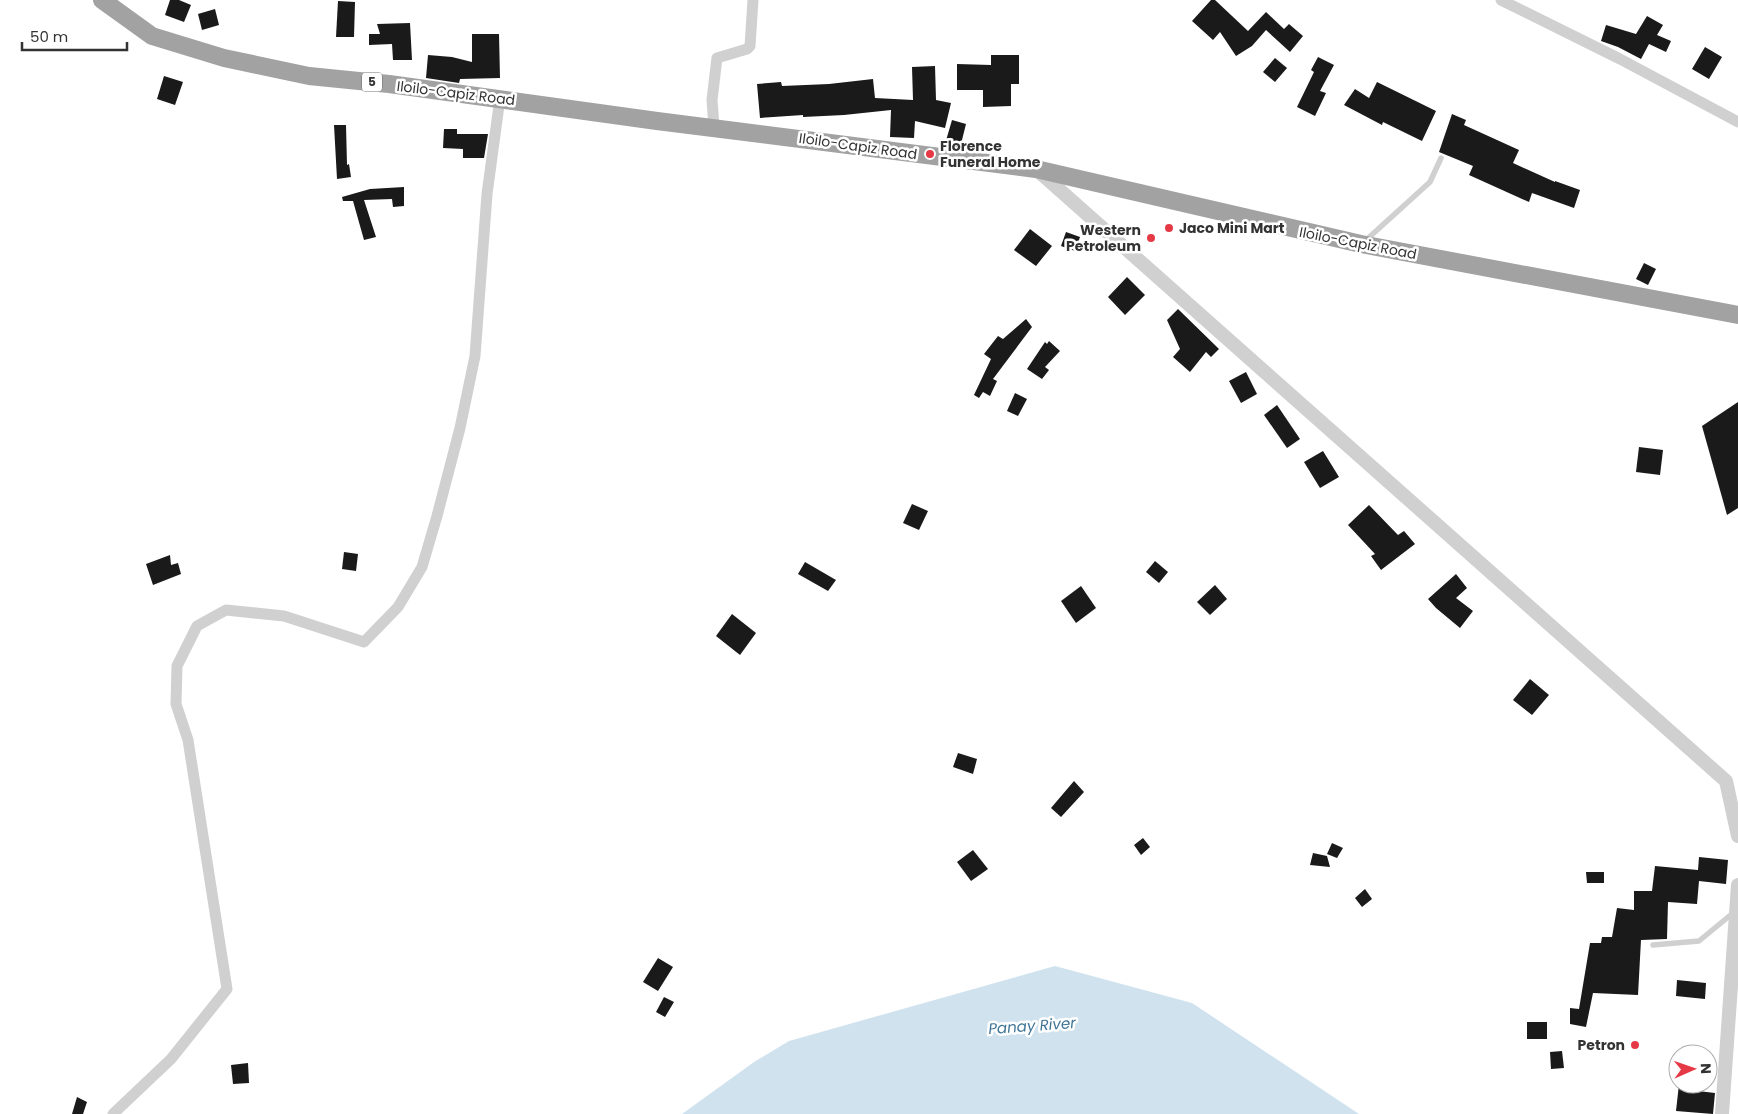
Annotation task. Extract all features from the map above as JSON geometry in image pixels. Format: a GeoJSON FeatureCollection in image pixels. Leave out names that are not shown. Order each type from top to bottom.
{"type":"FeatureCollection","features":[{"type":"Feature","properties":{"kind":"highway","name":"Iloilo-Capiz Road"},"geometry":{"type":"LineString","coordinates":[[102,0],[152,36],[224,58],[309,76],[500,98],[657,121],[1036,170],[1361,244],[1738,315]]}},
{"type":"Feature","properties":{"kind":"street"},"geometry":{"type":"LineString","coordinates":[[714,127],[712,100],[718,58],[747,49],[750,46],[753,0]]}},
{"type":"Feature","properties":{"kind":"street"},"geometry":{"type":"LineString","coordinates":[[1501,0],[1620,59],[1738,122]]}},
{"type":"Feature","properties":{"kind":"street"},"geometry":{"type":"LineString","coordinates":[[113,1114],[171,1059],[227,989],[188,740],[176,704],[177,666],[197,626],[226,610],[284,616],[364,642],[398,607],[422,567],[460,428],[475,356],[487,194],[500,98]]}},
{"type":"Feature","properties":{"kind":"street"},"geometry":{"type":"LineString","coordinates":[[1036,170],[1726,780],[1738,836]]}},
{"type":"Feature","properties":{"kind":"street"},"geometry":{"type":"LineString","coordinates":[[1722,1114],[1738,885]]}},
{"type":"Feature","properties":{"kind":"lane"},"geometry":{"type":"LineString","coordinates":[[1361,244],[1430,182],[1441,158]]}},
{"type":"Feature","properties":{"kind":"lane"},"geometry":{"type":"LineString","coordinates":[[1653,945],[1699,941],[1736,910]]}},
{"type":"Feature","properties":{"kind":"water","name":"Panay River"},"geometry":{"type":"Polygon","coordinates":[[[1055,966],[1192,1003],[1359,1114],[682,1114],[754,1062],[789,1041],[1055,966]]]}},
{"type":"Feature","properties":{"kind":"building"},"geometry":{"type":"Polygon","coordinates":[[[170,0],[179,0],[191,5],[184,22],[165,15],[170,0]]]}},
{"type":"Feature","properties":{"kind":"building"},"geometry":{"type":"Polygon","coordinates":[[[1211,0],[1215,0],[1248,31],[1266,12],[1284,29],[1289,24],[1303,36],[1290,52],[1266,30],[1252,46],[1236,56],[1220,32],[1213,40],[1192,21],[1211,0]]]}},
{"type":"Feature","properties":{"kind":"building"},"geometry":{"type":"Polygon","coordinates":[[[338,1],[355,2],[354,37],[336,37],[338,1]]]}},
{"type":"Feature","properties":{"kind":"building"},"geometry":{"type":"Polygon","coordinates":[[[215,9],[219,25],[202,30],[198,14],[215,9]]]}},
{"type":"Feature","properties":{"kind":"building"},"geometry":{"type":"Polygon","coordinates":[[[1647,16],[1663,25],[1657,35],[1671,41],[1666,52],[1649,44],[1641,59],[1618,47],[1601,41],[1606,25],[1636,34],[1647,16]]]}},
{"type":"Feature","properties":{"kind":"building"},"geometry":{"type":"Polygon","coordinates":[[[410,23],[412,60],[393,60],[392,44],[369,45],[369,34],[380,34],[377,24],[410,23]]]}},
{"type":"Feature","properties":{"kind":"building"},"geometry":{"type":"Polygon","coordinates":[[[472,34],[499,34],[500,78],[460,79],[459,83],[426,78],[428,55],[452,57],[472,62],[472,34]]]}},
{"type":"Feature","properties":{"kind":"building"},"geometry":{"type":"Polygon","coordinates":[[[1705,47],[1722,57],[1709,79],[1692,69],[1705,47]]]}},
{"type":"Feature","properties":{"kind":"building"},"geometry":{"type":"Polygon","coordinates":[[[991,55],[1019,55],[1019,84],[1011,84],[1011,106],[983,107],[983,90],[957,90],[957,64],[991,65],[991,55]]]}},
{"type":"Feature","properties":{"kind":"building"},"geometry":{"type":"Polygon","coordinates":[[[1318,57],[1334,65],[1320,91],[1326,93],[1315,116],[1297,107],[1314,72],[1311,70],[1318,57]]]}},
{"type":"Feature","properties":{"kind":"building"},"geometry":{"type":"Polygon","coordinates":[[[1275,58],[1287,68],[1275,82],[1263,72],[1275,58]]]}},
{"type":"Feature","properties":{"kind":"building"},"geometry":{"type":"Polygon","coordinates":[[[935,66],[936,100],[951,103],[945,128],[915,121],[914,138],[890,137],[891,110],[844,115],[760,118],[757,84],[781,82],[782,86],[829,84],[873,79],[875,98],[913,100],[912,67],[935,66]]]}},
{"type":"Feature","properties":{"kind":"building"},"geometry":{"type":"Polygon","coordinates":[[[164,76],[183,82],[175,105],[157,99],[164,76]]]}},
{"type":"Feature","properties":{"kind":"building"},"geometry":{"type":"Polygon","coordinates":[[[1377,82],[1436,111],[1422,141],[1383,122],[1382,125],[1344,105],[1355,89],[1369,98],[1377,82]]]}},
{"type":"Feature","properties":{"kind":"building"},"geometry":{"type":"Polygon","coordinates":[[[1452,114],[1466,120],[1464,125],[1519,150],[1513,163],[1555,182],[1580,190],[1574,208],[1532,193],[1529,202],[1469,175],[1473,166],[1439,152],[1452,114]]]}},
{"type":"Feature","properties":{"kind":"building"},"geometry":{"type":"Polygon","coordinates":[[[952,120],[966,124],[960,148],[945,144],[952,120]]]}},
{"type":"Feature","properties":{"kind":"building"},"geometry":{"type":"Polygon","coordinates":[[[334,125],[346,125],[347,165],[349,164],[351,177],[337,179],[334,125]]]}},
{"type":"Feature","properties":{"kind":"building"},"geometry":{"type":"Polygon","coordinates":[[[444,129],[457,129],[457,134],[488,134],[484,158],[463,158],[463,149],[443,148],[444,129]]]}},
{"type":"Feature","properties":{"kind":"building"},"geometry":{"type":"Polygon","coordinates":[[[404,187],[404,206],[393,207],[392,199],[364,200],[376,237],[364,240],[353,201],[343,201],[342,197],[370,189],[404,187]]]}},
{"type":"Feature","properties":{"kind":"building"},"geometry":{"type":"Polygon","coordinates":[[[1030,229],[1052,246],[1036,266],[1014,250],[1030,229]]]}},
{"type":"Feature","properties":{"kind":"building"},"geometry":{"type":"Polygon","coordinates":[[[1066,232],[1080,237],[1075,251],[1061,246],[1066,232]]]}},
{"type":"Feature","properties":{"kind":"building"},"geometry":{"type":"Polygon","coordinates":[[[1644,263],[1656,269],[1648,285],[1636,279],[1644,263]]]}},
{"type":"Feature","properties":{"kind":"building"},"geometry":{"type":"Polygon","coordinates":[[[1127,277],[1145,295],[1125,315],[1108,297],[1127,277]]]}},
{"type":"Feature","properties":{"kind":"building"},"geometry":{"type":"Polygon","coordinates":[[[1178,309],[1219,349],[1211,357],[1206,352],[1190,372],[1173,357],[1180,349],[1167,320],[1178,309]]]}},
{"type":"Feature","properties":{"kind":"building"},"geometry":{"type":"Polygon","coordinates":[[[1026,319],[1032,327],[993,379],[997,381],[990,396],[983,392],[979,398],[974,395],[991,359],[984,354],[998,336],[1003,339],[1026,319]]]}},
{"type":"Feature","properties":{"kind":"building"},"geometry":{"type":"Polygon","coordinates":[[[1049,341],[1060,351],[1045,367],[1049,370],[1042,379],[1027,369],[1045,342],[1047,344],[1049,341]]]}},
{"type":"Feature","properties":{"kind":"building"},"geometry":{"type":"Polygon","coordinates":[[[1246,372],[1257,394],[1241,403],[1229,381],[1246,372]]]}},
{"type":"Feature","properties":{"kind":"building"},"geometry":{"type":"Polygon","coordinates":[[[1015,393],[1027,399],[1018,416],[1007,411],[1015,393]]]}},
{"type":"Feature","properties":{"kind":"building"},"geometry":{"type":"Polygon","coordinates":[[[1738,402],[1738,508],[1727,515],[1702,426],[1738,402]]]}},
{"type":"Feature","properties":{"kind":"building"},"geometry":{"type":"Polygon","coordinates":[[[1277,405],[1300,439],[1287,448],[1264,415],[1277,405]]]}},
{"type":"Feature","properties":{"kind":"building"},"geometry":{"type":"Polygon","coordinates":[[[1639,447],[1663,450],[1660,475],[1636,472],[1639,447]]]}},
{"type":"Feature","properties":{"kind":"building"},"geometry":{"type":"Polygon","coordinates":[[[1323,451],[1339,477],[1320,488],[1304,462],[1323,451]]]}},
{"type":"Feature","properties":{"kind":"building"},"geometry":{"type":"Polygon","coordinates":[[[912,504],[928,511],[919,530],[903,523],[912,504]]]}},
{"type":"Feature","properties":{"kind":"building"},"geometry":{"type":"Polygon","coordinates":[[[1369,505],[1398,535],[1404,531],[1415,544],[1381,570],[1371,556],[1375,554],[1348,525],[1369,505]]]}},
{"type":"Feature","properties":{"kind":"building"},"geometry":{"type":"Polygon","coordinates":[[[344,552],[358,554],[356,571],[342,569],[344,552]]]}},
{"type":"Feature","properties":{"kind":"building"},"geometry":{"type":"Polygon","coordinates":[[[170,555],[171,565],[178,563],[181,574],[153,585],[146,564],[170,555]]]}},
{"type":"Feature","properties":{"kind":"building"},"geometry":{"type":"Polygon","coordinates":[[[1155,561],[1168,572],[1159,583],[1146,572],[1155,561]]]}},
{"type":"Feature","properties":{"kind":"building"},"geometry":{"type":"Polygon","coordinates":[[[805,562],[836,580],[828,591],[798,574],[805,562]]]}},
{"type":"Feature","properties":{"kind":"building"},"geometry":{"type":"Polygon","coordinates":[[[1456,574],[1467,588],[1456,598],[1473,611],[1460,628],[1428,599],[1456,574]]]}},
{"type":"Feature","properties":{"kind":"building"},"geometry":{"type":"Polygon","coordinates":[[[1215,585],[1227,599],[1210,615],[1197,602],[1215,585]]]}},
{"type":"Feature","properties":{"kind":"building"},"geometry":{"type":"Polygon","coordinates":[[[1081,586],[1096,608],[1076,623],[1061,601],[1081,586]]]}},
{"type":"Feature","properties":{"kind":"building"},"geometry":{"type":"Polygon","coordinates":[[[732,614],[756,633],[740,655],[716,636],[732,614]]]}},
{"type":"Feature","properties":{"kind":"building"},"geometry":{"type":"Polygon","coordinates":[[[1530,679],[1549,695],[1532,715],[1513,700],[1530,679]]]}},
{"type":"Feature","properties":{"kind":"building"},"geometry":{"type":"Polygon","coordinates":[[[958,753],[977,759],[973,774],[953,767],[958,753]]]}},
{"type":"Feature","properties":{"kind":"building"},"geometry":{"type":"Polygon","coordinates":[[[1074,781],[1084,792],[1061,817],[1051,808],[1074,781]]]}},
{"type":"Feature","properties":{"kind":"building"},"geometry":{"type":"Polygon","coordinates":[[[1143,838],[1150,847],[1141,855],[1134,845],[1143,838]]]}},
{"type":"Feature","properties":{"kind":"building"},"geometry":{"type":"Polygon","coordinates":[[[1332,843],[1343,848],[1337,858],[1327,854],[1332,843]]]}},
{"type":"Feature","properties":{"kind":"building"},"geometry":{"type":"Polygon","coordinates":[[[973,850],[988,869],[971,881],[957,862],[973,850]]]}},
{"type":"Feature","properties":{"kind":"building"},"geometry":{"type":"Polygon","coordinates":[[[1313,853],[1327,856],[1330,867],[1310,865],[1313,853]]]}},
{"type":"Feature","properties":{"kind":"building"},"geometry":{"type":"Polygon","coordinates":[[[1699,857],[1728,860],[1726,884],[1699,881],[1697,904],[1668,902],[1667,939],[1641,940],[1638,995],[1593,993],[1586,1027],[1570,1024],[1570,1008],[1579,1009],[1590,943],[1601,943],[1602,937],[1612,937],[1617,908],[1634,910],[1634,891],[1652,891],[1655,866],[1698,870],[1699,857]]]}},
{"type":"Feature","properties":{"kind":"building"},"geometry":{"type":"Polygon","coordinates":[[[1586,872],[1604,872],[1604,883],[1587,883],[1586,872]]]}},
{"type":"Feature","properties":{"kind":"building"},"geometry":{"type":"Polygon","coordinates":[[[1365,889],[1372,899],[1362,907],[1355,898],[1365,889]]]}},
{"type":"Feature","properties":{"kind":"building"},"geometry":{"type":"Polygon","coordinates":[[[658,958],[673,967],[658,991],[643,982],[658,958]]]}},
{"type":"Feature","properties":{"kind":"building"},"geometry":{"type":"Polygon","coordinates":[[[1677,980],[1706,983],[1705,999],[1676,996],[1677,980]]]}},
{"type":"Feature","properties":{"kind":"building"},"geometry":{"type":"Polygon","coordinates":[[[664,997],[674,1002],[665,1017],[656,1012],[664,997]]]}},
{"type":"Feature","properties":{"kind":"building"},"geometry":{"type":"Polygon","coordinates":[[[1527,1022],[1547,1022],[1547,1039],[1527,1039],[1527,1022]]]}},
{"type":"Feature","properties":{"kind":"building"},"geometry":{"type":"Polygon","coordinates":[[[1562,1051],[1564,1068],[1551,1069],[1550,1052],[1562,1051]]]}},
{"type":"Feature","properties":{"kind":"building"},"geometry":{"type":"Polygon","coordinates":[[[248,1063],[249,1083],[233,1084],[231,1065],[248,1063]]]}},
{"type":"Feature","properties":{"kind":"building"},"geometry":{"type":"Polygon","coordinates":[[[1678,1094],[1715,1094],[1713,1114],[1676,1111],[1678,1094]]]}},
{"type":"Feature","properties":{"kind":"building"},"geometry":{"type":"Polygon","coordinates":[[[77,1097],[87,1102],[83,1114],[72,1114],[77,1097]]]}},
{"type":"Feature","properties":{"kind":"place","name":"Florence Funeral Home"},"geometry":{"type":"Point","coordinates":[930,154]}},
{"type":"Feature","properties":{"kind":"place","name":"Jaco Mini Mart"},"geometry":{"type":"Point","coordinates":[1169,228]}},
{"type":"Feature","properties":{"kind":"place","name":"Western Petroleum"},"geometry":{"type":"Point","coordinates":[1151,238]}},
{"type":"Feature","properties":{"kind":"place","name":"Petron"},"geometry":{"type":"Point","coordinates":[1635,1045]}}]}
